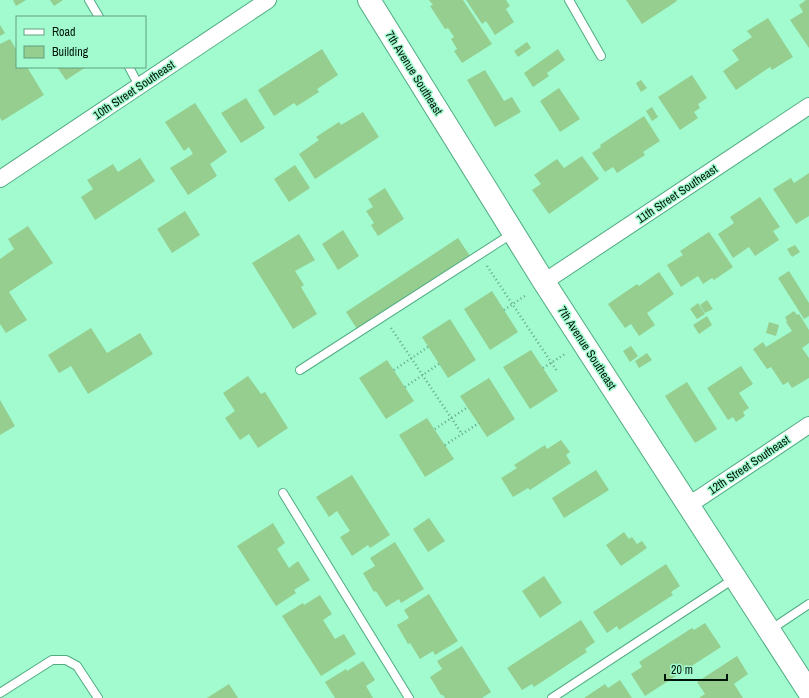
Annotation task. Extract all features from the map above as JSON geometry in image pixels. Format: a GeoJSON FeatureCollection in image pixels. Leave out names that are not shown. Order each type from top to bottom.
{"type":"FeatureCollection","features":[{"type":"Feature","properties":{"kind":"street","name":"10th Street Southeast"},"geometry":{"type":"LineString","coordinates":[[2,175],[268,0]]}},
{"type":"Feature","properties":{"kind":"street","name":"7th Avenue Southeast"},"geometry":{"type":"LineString","coordinates":[[368,0],[544,282],[809,692]]}},
{"type":"Feature","properties":{"kind":"street","name":"11th Street Southeast"},"geometry":{"type":"LineString","coordinates":[[544,282],[809,106]]}},
{"type":"Feature","properties":{"kind":"street","name":"12th Street Southeast"},"geometry":{"type":"LineString","coordinates":[[689,505],[809,425]]}},
{"type":"Feature","properties":{"kind":"lane"},"geometry":{"type":"LineString","coordinates":[[89,0],[98,16]]}},
{"type":"Feature","properties":{"kind":"lane"},"geometry":{"type":"LineString","coordinates":[[569,0],[601,56]]}},
{"type":"Feature","properties":{"kind":"lane"},"geometry":{"type":"LineString","coordinates":[[130,68],[139,86]]}},
{"type":"Feature","properties":{"kind":"lane"},"geometry":{"type":"LineString","coordinates":[[300,370],[513,232]]}},
{"type":"Feature","properties":{"kind":"lane"},"geometry":{"type":"LineString","coordinates":[[283,493],[408,698]]}},
{"type":"Feature","properties":{"kind":"lane"},"geometry":{"type":"LineString","coordinates":[[552,698],[735,578]]}},
{"type":"Feature","properties":{"kind":"lane"},"geometry":{"type":"LineString","coordinates":[[769,630],[809,604]]}},
{"type":"Feature","properties":{"kind":"lane"},"geometry":{"type":"LineString","coordinates":[[0,693],[52,660],[66,660],[77,666],[98,698]]}},
{"type":"Feature","properties":{"kind":"path"},"geometry":{"type":"LineString","coordinates":[[479,254],[556,371]]}},
{"type":"Feature","properties":{"kind":"path"},"geometry":{"type":"LineString","coordinates":[[504,310],[526,295]]}},
{"type":"Feature","properties":{"kind":"path"},"geometry":{"type":"LineString","coordinates":[[383,316],[462,434]]}},
{"type":"Feature","properties":{"kind":"path"},"geometry":{"type":"LineString","coordinates":[[394,370],[428,347]]}},
{"type":"Feature","properties":{"kind":"path"},"geometry":{"type":"LineString","coordinates":[[543,368],[565,353]]}},
{"type":"Feature","properties":{"kind":"path"},"geometry":{"type":"LineString","coordinates":[[405,387],[439,364]]}},
{"type":"Feature","properties":{"kind":"path"},"geometry":{"type":"LineString","coordinates":[[435,430],[468,407]]}},
{"type":"Feature","properties":{"kind":"path"},"geometry":{"type":"LineString","coordinates":[[446,445],[478,424]]}},
{"type":"Feature","properties":{"kind":"building"},"geometry":{"type":"Polygon","coordinates":[[[13,0],[26,0],[16,6],[13,0]]]}},
{"type":"Feature","properties":{"kind":"building"},"geometry":{"type":"Polygon","coordinates":[[[50,0],[63,0],[54,6],[50,0]]]}},
{"type":"Feature","properties":{"kind":"building"},"geometry":{"type":"Polygon","coordinates":[[[429,0],[463,0],[492,44],[462,63],[454,51],[457,49],[451,39],[454,37],[448,28],[445,29],[430,6],[433,5],[429,0]]]}},
{"type":"Feature","properties":{"kind":"building"},"geometry":{"type":"Polygon","coordinates":[[[466,0],[506,0],[510,6],[506,9],[514,22],[495,35],[486,21],[482,24],[466,0]]]}},
{"type":"Feature","properties":{"kind":"building"},"geometry":{"type":"Polygon","coordinates":[[[626,0],[676,0],[677,1],[642,24],[626,0]]]}},
{"type":"Feature","properties":{"kind":"building"},"geometry":{"type":"Polygon","coordinates":[[[806,0],[809,0],[809,48],[790,20],[803,12],[799,5],[806,0]]]}},
{"type":"Feature","properties":{"kind":"building"},"geometry":{"type":"Polygon","coordinates":[[[768,18],[793,57],[772,70],[770,67],[736,90],[723,71],[739,60],[732,50],[752,37],[747,31],[768,18]]]}},
{"type":"Feature","properties":{"kind":"building"},"geometry":{"type":"Polygon","coordinates":[[[0,25],[5,33],[0,36],[0,25]]]}},
{"type":"Feature","properties":{"kind":"building"},"geometry":{"type":"Polygon","coordinates":[[[10,39],[16,49],[16,68],[28,68],[44,95],[2,121],[0,118],[0,44],[10,39]]]}},
{"type":"Feature","properties":{"kind":"building"},"geometry":{"type":"Polygon","coordinates":[[[527,42],[531,48],[518,57],[514,51],[527,42]]]}},
{"type":"Feature","properties":{"kind":"building"},"geometry":{"type":"Polygon","coordinates":[[[322,49],[338,75],[317,89],[319,92],[297,106],[294,103],[274,116],[258,90],[322,49]]]}},
{"type":"Feature","properties":{"kind":"building"},"geometry":{"type":"Polygon","coordinates":[[[558,49],[565,60],[547,73],[549,76],[533,87],[524,73],[558,49]]]}},
{"type":"Feature","properties":{"kind":"building"},"geometry":{"type":"Polygon","coordinates":[[[58,68],[84,68],[66,80],[58,68]]]}},
{"type":"Feature","properties":{"kind":"building"},"geometry":{"type":"Polygon","coordinates":[[[485,70],[504,101],[512,97],[521,112],[495,127],[467,80],[485,70]]]}},
{"type":"Feature","properties":{"kind":"building"},"geometry":{"type":"Polygon","coordinates":[[[692,75],[707,98],[698,104],[700,108],[694,112],[698,118],[680,130],[658,97],[692,75]]]}},
{"type":"Feature","properties":{"kind":"building"},"geometry":{"type":"Polygon","coordinates":[[[641,80],[647,88],[641,92],[636,83],[641,80]]]}},
{"type":"Feature","properties":{"kind":"building"},"geometry":{"type":"Polygon","coordinates":[[[559,88],[580,119],[560,132],[540,101],[559,88]]]}},
{"type":"Feature","properties":{"kind":"building"},"geometry":{"type":"Polygon","coordinates":[[[246,98],[265,128],[241,143],[221,113],[246,98]]]}},
{"type":"Feature","properties":{"kind":"building"},"geometry":{"type":"Polygon","coordinates":[[[195,103],[227,152],[210,164],[217,176],[188,195],[170,168],[193,154],[189,147],[184,151],[165,122],[195,103]]]}},
{"type":"Feature","properties":{"kind":"building"},"geometry":{"type":"Polygon","coordinates":[[[652,107],[658,117],[652,121],[646,111],[652,107]]]}},
{"type":"Feature","properties":{"kind":"building"},"geometry":{"type":"Polygon","coordinates":[[[363,112],[379,137],[315,179],[299,154],[319,140],[316,137],[339,122],[341,125],[363,112]]]}},
{"type":"Feature","properties":{"kind":"building"},"geometry":{"type":"Polygon","coordinates":[[[644,116],[660,141],[643,152],[645,155],[617,173],[613,167],[605,172],[592,153],[601,147],[600,145],[644,116]]]}},
{"type":"Feature","properties":{"kind":"building"},"geometry":{"type":"Polygon","coordinates":[[[582,156],[599,179],[549,214],[532,190],[541,184],[534,175],[557,159],[564,168],[582,156]]]}},
{"type":"Feature","properties":{"kind":"building"},"geometry":{"type":"Polygon","coordinates":[[[140,158],[155,181],[95,220],[81,197],[93,189],[87,180],[113,164],[118,172],[140,158]]]}},
{"type":"Feature","properties":{"kind":"building"},"geometry":{"type":"Polygon","coordinates":[[[295,165],[310,188],[289,202],[274,179],[295,165]]]}},
{"type":"Feature","properties":{"kind":"building"},"geometry":{"type":"Polygon","coordinates":[[[809,173],[809,216],[796,224],[773,189],[791,178],[794,183],[809,173]]]}},
{"type":"Feature","properties":{"kind":"building"},"geometry":{"type":"Polygon","coordinates":[[[385,188],[404,219],[378,236],[371,225],[374,223],[366,211],[373,207],[368,199],[385,188]]]}},
{"type":"Feature","properties":{"kind":"building"},"geometry":{"type":"Polygon","coordinates":[[[760,197],[780,227],[773,231],[779,240],[755,256],[749,247],[733,258],[718,234],[734,223],[730,217],[760,197]]]}},
{"type":"Feature","properties":{"kind":"building"},"geometry":{"type":"Polygon","coordinates":[[[185,211],[200,235],[172,253],[157,229],[185,211]]]}},
{"type":"Feature","properties":{"kind":"building"},"geometry":{"type":"Polygon","coordinates":[[[28,226],[53,263],[9,292],[27,320],[6,333],[0,324],[0,259],[14,249],[8,239],[28,226]]]}},
{"type":"Feature","properties":{"kind":"building"},"geometry":{"type":"Polygon","coordinates":[[[343,230],[359,256],[338,270],[322,244],[343,230]]]}},
{"type":"Feature","properties":{"kind":"building"},"geometry":{"type":"Polygon","coordinates":[[[709,232],[733,267],[714,280],[712,278],[703,284],[698,276],[681,287],[667,265],[683,255],[680,251],[709,232]]]}},
{"type":"Feature","properties":{"kind":"building"},"geometry":{"type":"Polygon","coordinates":[[[299,234],[315,260],[295,271],[304,285],[301,287],[317,314],[293,329],[252,263],[299,234]]]}},
{"type":"Feature","properties":{"kind":"building"},"geometry":{"type":"Polygon","coordinates":[[[458,238],[470,256],[357,329],[346,312],[458,238]]]}},
{"type":"Feature","properties":{"kind":"building"},"geometry":{"type":"Polygon","coordinates":[[[795,245],[800,252],[792,257],[787,249],[795,245]]]}},
{"type":"Feature","properties":{"kind":"building"},"geometry":{"type":"Polygon","coordinates":[[[789,271],[809,303],[809,316],[804,319],[778,278],[789,271]]]}},
{"type":"Feature","properties":{"kind":"building"},"geometry":{"type":"Polygon","coordinates":[[[659,272],[674,294],[647,313],[655,325],[639,336],[631,324],[625,328],[608,304],[637,284],[639,286],[659,272]]]}},
{"type":"Feature","properties":{"kind":"building"},"geometry":{"type":"Polygon","coordinates":[[[492,291],[518,332],[490,350],[464,309],[492,291]]]}},
{"type":"Feature","properties":{"kind":"building"},"geometry":{"type":"Polygon","coordinates":[[[707,300],[713,309],[705,313],[700,305],[707,300]]]}},
{"type":"Feature","properties":{"kind":"building"},"geometry":{"type":"Polygon","coordinates":[[[698,303],[705,314],[697,319],[690,309],[698,303]]]}},
{"type":"Feature","properties":{"kind":"building"},"geometry":{"type":"Polygon","coordinates":[[[794,311],[797,315],[799,314],[809,330],[809,343],[802,348],[809,358],[809,378],[792,388],[788,382],[783,385],[771,367],[767,369],[753,349],[763,342],[766,347],[792,331],[786,322],[785,317],[794,311]]]}},
{"type":"Feature","properties":{"kind":"building"},"geometry":{"type":"Polygon","coordinates":[[[707,316],[712,325],[699,334],[693,325],[707,316]]]}},
{"type":"Feature","properties":{"kind":"building"},"geometry":{"type":"Polygon","coordinates":[[[450,319],[476,360],[448,378],[422,337],[450,319]]]}},
{"type":"Feature","properties":{"kind":"building"},"geometry":{"type":"Polygon","coordinates":[[[769,322],[779,325],[776,336],[766,333],[769,322]]]}},
{"type":"Feature","properties":{"kind":"building"},"geometry":{"type":"Polygon","coordinates":[[[91,328],[107,353],[140,333],[153,354],[88,394],[71,366],[59,373],[48,355],[91,328]]]}},
{"type":"Feature","properties":{"kind":"building"},"geometry":{"type":"Polygon","coordinates":[[[631,346],[638,356],[630,362],[623,351],[631,346]]]}},
{"type":"Feature","properties":{"kind":"building"},"geometry":{"type":"Polygon","coordinates":[[[531,350],[558,391],[530,409],[503,367],[531,350]]]}},
{"type":"Feature","properties":{"kind":"building"},"geometry":{"type":"Polygon","coordinates":[[[647,353],[652,360],[639,368],[635,361],[647,353]]]}},
{"type":"Feature","properties":{"kind":"building"},"geometry":{"type":"Polygon","coordinates":[[[387,360],[414,401],[386,419],[359,378],[387,360]]]}},
{"type":"Feature","properties":{"kind":"building"},"geometry":{"type":"Polygon","coordinates":[[[741,366],[753,384],[739,393],[749,408],[743,412],[745,416],[736,422],[733,417],[728,420],[707,388],[741,366]]]}},
{"type":"Feature","properties":{"kind":"building"},"geometry":{"type":"Polygon","coordinates":[[[248,376],[261,394],[265,392],[288,428],[258,448],[249,434],[240,440],[225,418],[235,411],[223,393],[248,376]]]}},
{"type":"Feature","properties":{"kind":"building"},"geometry":{"type":"Polygon","coordinates":[[[489,378],[515,419],[487,437],[460,396],[489,378]]]}},
{"type":"Feature","properties":{"kind":"building"},"geometry":{"type":"Polygon","coordinates":[[[687,382],[717,429],[695,443],[665,396],[687,382]]]}},
{"type":"Feature","properties":{"kind":"building"},"geometry":{"type":"Polygon","coordinates":[[[0,400],[15,426],[0,435],[0,400]]]}},
{"type":"Feature","properties":{"kind":"building"},"geometry":{"type":"Polygon","coordinates":[[[427,418],[454,459],[425,477],[399,435],[427,418]]]}},
{"type":"Feature","properties":{"kind":"building"},"geometry":{"type":"Polygon","coordinates":[[[561,440],[570,452],[566,455],[571,463],[530,490],[528,488],[513,497],[501,478],[517,468],[514,465],[545,445],[547,449],[561,440]]]}},
{"type":"Feature","properties":{"kind":"building"},"geometry":{"type":"Polygon","coordinates":[[[596,470],[609,490],[564,518],[552,498],[596,470]]]}},
{"type":"Feature","properties":{"kind":"building"},"geometry":{"type":"Polygon","coordinates":[[[352,475],[390,535],[370,548],[368,545],[352,556],[340,537],[350,531],[337,511],[329,517],[316,497],[352,475]]]}},
{"type":"Feature","properties":{"kind":"building"},"geometry":{"type":"Polygon","coordinates":[[[429,518],[445,541],[428,552],[413,529],[429,518]]]}},
{"type":"Feature","properties":{"kind":"building"},"geometry":{"type":"Polygon","coordinates":[[[273,523],[285,543],[277,549],[289,568],[298,561],[310,580],[294,590],[296,593],[276,606],[237,546],[273,523]]]}},
{"type":"Feature","properties":{"kind":"building"},"geometry":{"type":"Polygon","coordinates":[[[624,532],[629,539],[632,537],[637,544],[642,541],[647,548],[621,566],[606,545],[624,532]]]}},
{"type":"Feature","properties":{"kind":"building"},"geometry":{"type":"Polygon","coordinates":[[[395,542],[424,589],[401,603],[399,599],[386,607],[376,591],[374,592],[363,573],[375,566],[370,558],[395,542]]]}},
{"type":"Feature","properties":{"kind":"building"},"geometry":{"type":"Polygon","coordinates":[[[666,564],[680,586],[671,592],[673,595],[619,630],[617,626],[607,633],[593,612],[666,564]]]}},
{"type":"Feature","properties":{"kind":"building"},"geometry":{"type":"Polygon","coordinates":[[[544,576],[562,603],[540,618],[522,591],[544,576]]]}},
{"type":"Feature","properties":{"kind":"building"},"geometry":{"type":"Polygon","coordinates":[[[429,594],[458,641],[435,655],[433,651],[420,659],[410,643],[408,644],[397,625],[409,618],[404,610],[429,594]]]}},
{"type":"Feature","properties":{"kind":"building"},"geometry":{"type":"Polygon","coordinates":[[[320,595],[332,614],[323,620],[335,639],[344,634],[356,654],[321,676],[282,616],[303,603],[304,605],[320,595]]]}},
{"type":"Feature","properties":{"kind":"building"},"geometry":{"type":"Polygon","coordinates":[[[581,620],[595,642],[585,649],[587,652],[534,687],[532,684],[522,690],[507,668],[581,620]]]}},
{"type":"Feature","properties":{"kind":"building"},"geometry":{"type":"Polygon","coordinates":[[[705,623],[721,647],[645,696],[631,674],[642,667],[639,662],[692,628],[694,630],[705,623]]]}},
{"type":"Feature","properties":{"kind":"building"},"geometry":{"type":"Polygon","coordinates":[[[462,646],[491,692],[482,698],[445,698],[441,695],[430,677],[442,669],[437,661],[462,646]]]}},
{"type":"Feature","properties":{"kind":"building"},"geometry":{"type":"Polygon","coordinates":[[[737,656],[748,674],[734,684],[743,698],[699,698],[705,694],[697,682],[737,656]]]}},
{"type":"Feature","properties":{"kind":"building"},"geometry":{"type":"Polygon","coordinates":[[[363,661],[375,680],[366,686],[373,698],[335,698],[325,682],[346,669],[347,671],[363,661]]]}},
{"type":"Feature","properties":{"kind":"building"},"geometry":{"type":"Polygon","coordinates":[[[620,680],[632,698],[584,698],[605,684],[608,688],[620,680]]]}},
{"type":"Feature","properties":{"kind":"building"},"geometry":{"type":"Polygon","coordinates":[[[229,684],[238,698],[207,698],[229,684]]]}}]}
